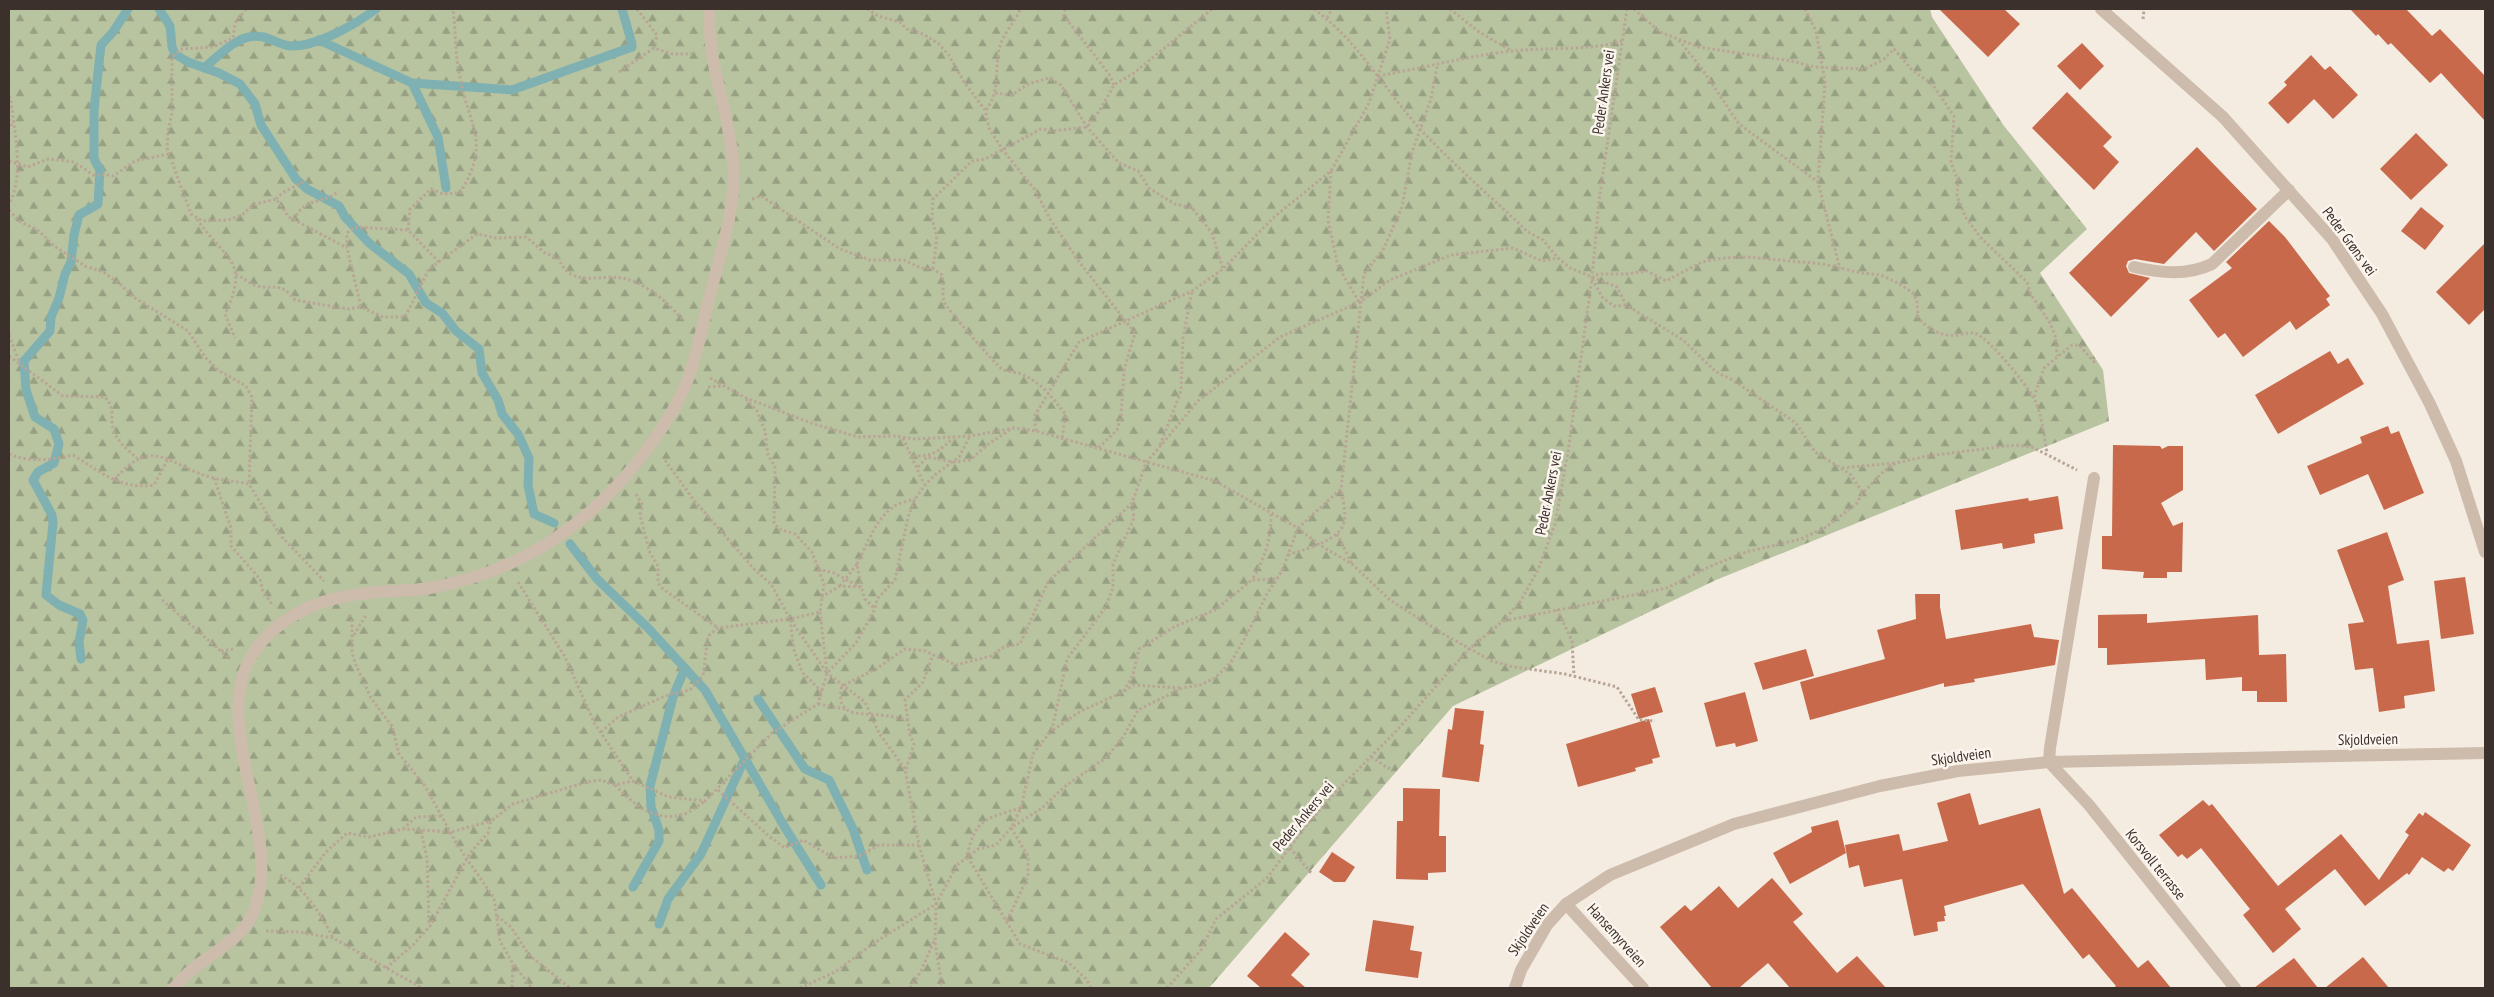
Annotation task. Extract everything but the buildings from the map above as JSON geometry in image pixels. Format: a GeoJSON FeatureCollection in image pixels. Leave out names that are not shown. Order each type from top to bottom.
{"type":"FeatureCollection","features":[{"type":"Feature","properties":{"kind":"street"},"geometry":{"type":"LineString","coordinates":[[174,988],[191,970],[243,930],[258,902],[263,867],[237,707],[241,682],[253,653],[263,640],[285,620],[314,605],[352,595],[430,588],[467,579],[508,565],[569,530],[592,513],[624,480],[658,436],[682,392],[692,368],[730,226],[733,197],[733,162],[712,53],[708,9]]}},
{"type":"Feature","properties":{"kind":"street","name":"Peder Grøns vei"},"geometry":{"type":"LineString","coordinates":[[2101,9],[2223,117],[2332,239],[2382,314],[2430,404],[2456,461],[2485,552]]}},
{"type":"Feature","properties":{"kind":"street"},"geometry":{"type":"LineString","coordinates":[[2134,267],[2154,272],[2200,270],[2212,264],[2289,190]]}},
{"type":"Feature","properties":{"kind":"street"},"geometry":{"type":"LineString","coordinates":[[2049,762],[2094,478]]}},
{"type":"Feature","properties":{"kind":"street","name":"Skjoldveien"},"geometry":{"type":"LineString","coordinates":[[1515,988],[1532,948],[1547,925],[1566,904],[1610,875],[1734,824],[1880,786],[1958,771],[2049,762],[2485,753]]}},
{"type":"Feature","properties":{"kind":"street","name":"Korsvoll terrasse"},"geometry":{"type":"LineString","coordinates":[[2049,762],[2089,805],[2234,988]]}},
{"type":"Feature","properties":{"kind":"street","name":"Hansemyrveien"},"geometry":{"type":"LineString","coordinates":[[1566,904],[1643,988]]}},
{"type":"Feature","properties":{"kind":"path"},"geometry":{"type":"LineString","coordinates":[[235,338],[225,314],[236,285],[234,265],[214,243],[189,210],[168,154],[168,130],[172,113],[170,100],[174,71],[172,57],[182,49],[213,47],[233,38],[235,23],[246,9]]}},
{"type":"Feature","properties":{"kind":"path"},"geometry":{"type":"LineString","coordinates":[[408,230],[410,209],[431,189],[444,194],[460,193],[471,175],[477,156],[473,123],[460,78],[453,9]]}},
{"type":"Feature","properties":{"kind":"path"},"geometry":{"type":"LineString","coordinates":[[619,72],[654,48],[657,35],[637,9]]}},
{"type":"Feature","properties":{"kind":"path"},"geometry":{"type":"LineString","coordinates":[[867,9],[878,16],[900,22],[907,29],[923,34],[938,44],[956,64],[964,82],[985,110],[989,128],[1002,149],[1035,190],[1050,219],[1080,263],[1135,332],[1124,370],[1117,430],[1098,449]]}},
{"type":"Feature","properties":{"kind":"path"},"geometry":{"type":"LineString","coordinates":[[985,110],[994,98],[999,51],[1004,34],[1020,9]]}},
{"type":"Feature","properties":{"kind":"path"},"geometry":{"type":"LineString","coordinates":[[1064,9],[1064,16],[1109,74],[1114,85]]}},
{"type":"Feature","properties":{"kind":"path"},"geometry":{"type":"LineString","coordinates":[[933,269],[937,236],[932,219],[933,199],[972,161],[985,159],[1041,129],[1053,131],[1087,127],[1100,110],[1114,85],[1134,73],[1212,9]]}},
{"type":"Feature","properties":{"kind":"path"},"geometry":{"type":"LineString","coordinates":[[1314,9],[1327,18],[1367,60],[1420,129],[1528,232],[1543,240],[1558,258],[1570,268],[1618,287],[1626,305],[1683,340],[1716,372],[1731,379],[1796,423],[1815,452],[1856,480],[1863,493]]}},
{"type":"Feature","properties":{"kind":"path"},"geometry":{"type":"LineString","coordinates":[[1327,18],[1332,9]]}},
{"type":"Feature","properties":{"kind":"path"},"geometry":{"type":"LineString","coordinates":[[1036,431],[1034,418],[1079,342],[1125,320],[1192,292],[1223,268],[1274,217],[1331,171],[1369,103],[1390,39],[1386,9]]}},
{"type":"Feature","properties":{"kind":"path"},"geometry":{"type":"LineString","coordinates":[[1450,9],[1479,32],[1513,51]]}},
{"type":"Feature","properties":{"kind":"path","name":"Peder Ankers vei"},"geometry":{"type":"LineString","coordinates":[[1167,988],[1201,950],[1216,919],[1267,878],[1305,827],[1469,649],[1503,621],[1520,602],[1538,570],[1553,532],[1568,452],[1592,278],[1599,201],[1627,9]]}},
{"type":"Feature","properties":{"kind":"path"},"geometry":{"type":"LineString","coordinates":[[1634,9],[1660,32],[1699,47],[1740,52],[1822,67],[1865,69],[1884,59],[1894,49],[1912,70],[1933,85],[1954,116],[1952,162],[1958,181],[1957,196],[1966,218],[1981,238],[2026,282],[2031,295],[2050,323],[2056,338],[2057,356]]}},
{"type":"Feature","properties":{"kind":"path"},"geometry":{"type":"LineString","coordinates":[[1805,9],[1816,31],[1825,82],[1824,124],[1818,182],[1841,270]]}},
{"type":"Feature","properties":{"kind":"path"},"geometry":{"type":"LineString","coordinates":[[1679,40],[1702,69],[1739,124],[1818,182]]}},
{"type":"Feature","properties":{"kind":"path"},"geometry":{"type":"LineString","coordinates":[[1378,76],[1437,66],[1483,54],[1607,45],[1622,41]]}},
{"type":"Feature","properties":{"kind":"path"},"geometry":{"type":"LineString","coordinates":[[654,48],[672,54],[712,53]]}},
{"type":"Feature","properties":{"kind":"path"},"geometry":{"type":"LineString","coordinates":[[1288,555],[1318,544],[1337,534],[1343,526],[1344,513],[1341,489],[1364,274],[1384,248],[1402,208],[1412,152],[1431,99],[1437,66]]}},
{"type":"Feature","properties":{"kind":"path"},"geometry":{"type":"LineString","coordinates":[[995,93],[1012,94],[1028,84],[1050,78],[1061,85],[1087,127],[1119,163],[1138,172],[1149,188],[1176,204],[1192,208],[1212,233],[1223,268]]}},
{"type":"Feature","properties":{"kind":"path"},"geometry":{"type":"LineString","coordinates":[[9,96],[17,163],[13,197],[9,204]]}},
{"type":"Feature","properties":{"kind":"path"},"geometry":{"type":"LineString","coordinates":[[9,119],[14,132]]}},
{"type":"Feature","properties":{"kind":"path"},"geometry":{"type":"LineString","coordinates":[[9,161],[28,167],[48,159],[74,162],[95,176],[104,174],[114,176],[135,161],[168,154]]}},
{"type":"Feature","properties":{"kind":"path"},"geometry":{"type":"LineString","coordinates":[[1331,171],[1328,220],[1338,266],[1360,302]]}},
{"type":"Feature","properties":{"kind":"path"},"geometry":{"type":"LineString","coordinates":[[197,219],[202,221],[228,220],[242,215],[253,205],[276,199],[282,193],[305,180]]}},
{"type":"Feature","properties":{"kind":"path"},"geometry":{"type":"LineString","coordinates":[[294,220],[298,212],[307,203],[331,198],[338,191]]}},
{"type":"Feature","properties":{"kind":"path"},"geometry":{"type":"LineString","coordinates":[[733,197],[738,201],[761,196],[840,249],[870,260],[904,260],[921,268],[933,269],[942,275],[945,287],[943,299],[947,308],[967,328],[992,360],[1003,370],[1020,374],[1036,382],[1049,393],[1066,415],[1062,438]]}},
{"type":"Feature","properties":{"kind":"path"},"geometry":{"type":"LineString","coordinates":[[276,199],[289,217],[347,248]]}},
{"type":"Feature","properties":{"kind":"path"},"geometry":{"type":"LineString","coordinates":[[9,210],[19,221],[38,231],[54,246],[86,266],[103,272],[120,284],[132,296],[188,331],[205,357],[218,370],[246,386],[252,397],[248,484],[280,535],[324,581],[329,602]]}},
{"type":"Feature","properties":{"kind":"path"},"geometry":{"type":"LineString","coordinates":[[360,307],[347,248],[347,233],[355,226],[408,230],[439,262]]}},
{"type":"Feature","properties":{"kind":"path"},"geometry":{"type":"LineString","coordinates":[[236,274],[256,286],[274,286],[288,291],[295,300],[348,309],[360,307],[383,317],[405,317],[429,269],[477,234],[496,238],[526,237],[545,253],[558,258],[564,271],[572,276],[622,278],[639,284],[665,302],[682,319],[702,325]]}},
{"type":"Feature","properties":{"kind":"path"},"geometry":{"type":"LineString","coordinates":[[1052,730],[1066,659],[1105,608],[1113,588],[1113,564],[1134,518],[1132,503],[1146,463],[1198,401],[1280,337],[1360,302],[1390,280],[1451,256],[1513,248],[1542,261],[1558,258]]}},
{"type":"Feature","properties":{"kind":"path"},"geometry":{"type":"LineString","coordinates":[[1592,278],[1598,274],[1626,274],[1647,271],[1666,281],[1702,262],[1735,257],[1801,261],[1841,270],[1880,275],[1906,287],[1913,293],[1917,300],[1918,317],[1940,333],[1958,336],[1965,333],[1976,334],[1987,340],[2034,397],[2047,453]]}},
{"type":"Feature","properties":{"kind":"path"},"geometry":{"type":"LineString","coordinates":[[1592,278],[1603,298],[1614,306],[1626,305]]}},
{"type":"Feature","properties":{"kind":"path"},"geometry":{"type":"LineString","coordinates":[[1159,448],[1181,391],[1183,338],[1192,292]]}},
{"type":"Feature","properties":{"kind":"path"},"geometry":{"type":"LineString","coordinates":[[9,335],[19,362]]}},
{"type":"Feature","properties":{"kind":"path"},"geometry":{"type":"LineString","coordinates":[[2034,397],[2044,368],[2072,345],[2079,345],[2095,363]]}},
{"type":"Feature","properties":{"kind":"path"},"geometry":{"type":"LineString","coordinates":[[9,356],[63,396],[105,397],[113,407],[114,431],[123,446],[137,458]]}},
{"type":"Feature","properties":{"kind":"path"},"geometry":{"type":"LineString","coordinates":[[725,386],[746,398],[811,423],[858,437],[903,437],[916,439],[954,437],[1014,428],[1036,431],[1215,481],[1298,528],[1318,544],[1352,564],[1390,600],[1469,649],[1492,661],[1514,668],[1574,676],[1617,687],[1638,720],[1655,721]]}},
{"type":"Feature","properties":{"kind":"path"},"geometry":{"type":"LineString","coordinates":[[299,888],[325,853],[347,833],[369,837],[403,829],[450,832],[491,820],[513,804],[601,780],[615,785],[631,802],[654,816],[685,814],[718,790],[745,758],[772,733],[818,704],[827,673],[820,612],[824,584],[812,552],[795,534],[779,529],[774,523],[775,467],[768,455],[765,431],[757,411],[746,398]]}},
{"type":"Feature","properties":{"kind":"path"},"geometry":{"type":"LineString","coordinates":[[913,456],[954,462],[970,460],[986,445],[1014,428]]}},
{"type":"Feature","properties":{"kind":"path"},"geometry":{"type":"LineString","coordinates":[[658,436],[665,460],[676,478],[754,569],[771,584],[790,619],[827,673],[865,702],[879,733],[905,769],[919,845],[936,904],[934,940],[942,988]]}},
{"type":"Feature","properties":{"kind":"path"},"geometry":{"type":"LineString","coordinates":[[827,673],[856,643],[875,609],[877,599],[895,580],[908,517],[915,499],[924,484],[960,457],[970,436]]}},
{"type":"Feature","properties":{"kind":"path"},"geometry":{"type":"LineString","coordinates":[[903,437],[924,484]]}},
{"type":"Feature","properties":{"kind":"path"},"geometry":{"type":"LineString","coordinates":[[918,467],[927,457],[940,451],[954,437]]}},
{"type":"Feature","properties":{"kind":"path"},"geometry":{"type":"LineString","coordinates":[[1841,468],[1896,463],[1927,456],[2015,445],[2032,447],[2047,453],[2094,478]]}},
{"type":"Feature","properties":{"kind":"path"},"geometry":{"type":"LineString","coordinates":[[9,454],[22,459],[45,461],[73,455],[114,480],[136,488],[154,485],[168,458]]}},
{"type":"Feature","properties":{"kind":"path"},"geometry":{"type":"LineString","coordinates":[[114,480],[128,464],[137,458],[153,456],[168,458],[214,478],[248,484]]}},
{"type":"Feature","properties":{"kind":"path"},"geometry":{"type":"LineString","coordinates":[[1503,621],[1667,588],[1711,566],[1746,552],[1801,539],[1826,526],[1856,504],[1863,493],[1885,470],[1896,463]]}},
{"type":"Feature","properties":{"kind":"path"},"geometry":{"type":"LineString","coordinates":[[214,478],[231,528],[231,546],[260,579],[263,591],[285,620]]}},
{"type":"Feature","properties":{"kind":"path"},"geometry":{"type":"LineString","coordinates":[[624,480],[642,504],[640,515],[650,553],[658,566],[658,583],[663,589],[718,628]]}},
{"type":"Feature","properties":{"kind":"path"},"geometry":{"type":"LineString","coordinates":[[800,988],[835,972],[874,943],[936,904],[957,865],[978,849],[996,844],[1011,828],[1042,808],[1064,787],[1107,757],[1123,737],[1138,710],[1182,688],[1215,678],[1231,662],[1267,594],[1278,579],[1298,528],[1341,489]]}},
{"type":"Feature","properties":{"kind":"path"},"geometry":{"type":"LineString","coordinates":[[821,597],[840,586],[857,564],[872,533],[884,516],[894,506],[915,499]]}},
{"type":"Feature","properties":{"kind":"path"},"geometry":{"type":"LineString","coordinates":[[846,709],[839,695],[842,686],[876,669],[905,649],[925,651],[956,665],[991,656],[1004,647],[1020,644],[1048,582],[1132,503]]}},
{"type":"Feature","properties":{"kind":"path"},"geometry":{"type":"LineString","coordinates":[[1123,692],[1133,675],[1139,649],[1176,626],[1215,610],[1252,580],[1262,562],[1271,536],[1271,513]]}},
{"type":"Feature","properties":{"kind":"path"},"geometry":{"type":"LineString","coordinates":[[1337,534],[1352,564]]}},
{"type":"Feature","properties":{"kind":"path"},"geometry":{"type":"LineString","coordinates":[[857,564],[860,587],[865,599],[875,609]]}},
{"type":"Feature","properties":{"kind":"path"},"geometry":{"type":"LineString","coordinates":[[508,565],[565,657],[601,732],[633,781],[669,797],[705,801]]}},
{"type":"Feature","properties":{"kind":"path"},"geometry":{"type":"LineString","coordinates":[[817,569],[846,578],[860,587]]}},
{"type":"Feature","properties":{"kind":"path"},"geometry":{"type":"LineString","coordinates":[[1252,580],[1278,579]]}},
{"type":"Feature","properties":{"kind":"path"},"geometry":{"type":"LineString","coordinates":[[840,586],[860,587]]}},
{"type":"Feature","properties":{"kind":"path"},"geometry":{"type":"LineString","coordinates":[[162,600],[221,651]]}},
{"type":"Feature","properties":{"kind":"path"},"geometry":{"type":"LineString","coordinates":[[1557,609],[1572,641],[1574,676]]}},
{"type":"Feature","properties":{"kind":"path"},"geometry":{"type":"LineString","coordinates":[[601,732],[618,717],[670,694],[690,690],[703,676],[708,636],[718,628],[790,619],[820,612]]}},
{"type":"Feature","properties":{"kind":"path"},"geometry":{"type":"LineString","coordinates":[[790,619],[794,650],[802,672],[822,692]]}},
{"type":"Feature","properties":{"kind":"path"},"geometry":{"type":"LineString","coordinates":[[354,636],[352,653],[371,698],[392,726],[399,754],[425,786],[450,832],[494,898],[500,941],[513,964],[532,988]]}},
{"type":"Feature","properties":{"kind":"path"},"geometry":{"type":"LineString","coordinates":[[905,769],[914,744],[905,700],[923,682],[933,655]]}},
{"type":"Feature","properties":{"kind":"path"},"geometry":{"type":"LineString","coordinates":[[1011,828],[1021,808],[1033,754],[1052,730],[1081,711],[1134,686],[1182,688]]}},
{"type":"Feature","properties":{"kind":"path"},"geometry":{"type":"LineString","coordinates":[[818,704],[846,709],[858,715],[872,714],[908,720]]}},
{"type":"Feature","properties":{"kind":"path"},"geometry":{"type":"LineString","coordinates":[[1371,757],[1388,768],[1393,769]]}},
{"type":"Feature","properties":{"kind":"path"},"geometry":{"type":"LineString","coordinates":[[1388,768],[1392,774]]}},
{"type":"Feature","properties":{"kind":"path"},"geometry":{"type":"LineString","coordinates":[[615,785],[633,781]]}},
{"type":"Feature","properties":{"kind":"path"},"geometry":{"type":"LineString","coordinates":[[718,790],[770,837],[785,848],[804,840],[834,858],[858,856],[880,845],[919,845]]}},
{"type":"Feature","properties":{"kind":"path"},"geometry":{"type":"LineString","coordinates":[[1021,808],[986,818],[971,836],[967,856],[1020,944],[1069,963],[1086,979],[1091,988]]}},
{"type":"Feature","properties":{"kind":"path"},"geometry":{"type":"LineString","coordinates":[[403,829],[416,817],[442,816]]}},
{"type":"Feature","properties":{"kind":"path"},"geometry":{"type":"LineString","coordinates":[[386,968],[413,946],[430,926],[467,858],[488,834],[491,820]]}},
{"type":"Feature","properties":{"kind":"path"},"geometry":{"type":"LineString","coordinates":[[1007,921],[1028,876],[1028,856],[1011,828]]}},
{"type":"Feature","properties":{"kind":"path"},"geometry":{"type":"LineString","coordinates":[[421,831],[429,873],[427,902],[430,926]]}},
{"type":"Feature","properties":{"kind":"path"},"geometry":{"type":"LineString","coordinates":[[1290,848],[1312,874]]}},
{"type":"Feature","properties":{"kind":"path"},"geometry":{"type":"LineString","coordinates":[[263,867],[287,879],[299,888],[308,901],[319,910],[333,938]]}},
{"type":"Feature","properties":{"kind":"path"},"geometry":{"type":"LineString","coordinates":[[497,916],[511,927],[529,955],[570,988]]}},
{"type":"Feature","properties":{"kind":"path"},"geometry":{"type":"LineString","coordinates":[[243,930],[299,932],[333,938],[422,988]]}},
{"type":"Feature","properties":{"kind":"path"},"geometry":{"type":"LineString","coordinates":[[910,988],[921,971],[934,940]]}},
{"type":"Feature","properties":{"kind":"path"},"geometry":{"type":"LineString","coordinates":[[512,988],[513,964]]}},
{"type":"Feature","properties":{"kind":"green space"},"geometry":{"type":"Polygon","coordinates":[[[9,9],[1930,9],[1932,17],[2004,126],[2087,229],[2040,273],[2103,370],[2109,421],[1716,580],[1453,706],[1209,988],[9,988],[9,9]]]}},
{"type":"Feature","properties":{"kind":"waterway"},"geometry":{"type":"LineString","coordinates":[[81,659],[79,642],[83,620],[80,614],[59,605],[46,595],[53,523],[52,515],[33,480],[38,472],[54,463],[59,444],[54,429],[35,417],[26,390],[24,361],[50,331],[51,317],[59,298],[65,274],[71,262],[74,235],[79,215],[98,204],[100,170],[94,159],[94,110],[101,45],[113,32],[128,9]]}},
{"type":"Feature","properties":{"kind":"waterway"},"geometry":{"type":"LineString","coordinates":[[159,9],[170,26],[172,47],[175,54],[188,62],[219,73],[240,84],[255,104],[261,125],[296,179],[307,189],[339,206],[345,217],[369,243],[409,274],[426,303],[442,313],[456,331],[479,349],[482,373],[498,400],[502,414],[518,434],[529,458],[528,485],[534,514],[554,523]]}},
{"type":"Feature","properties":{"kind":"waterway"},"geometry":{"type":"LineString","coordinates":[[204,68],[231,45],[246,38],[254,36],[263,37],[289,46],[302,45],[336,33],[376,9]]}},
{"type":"Feature","properties":{"kind":"waterway"},"geometry":{"type":"LineString","coordinates":[[622,9],[632,44]]}},
{"type":"Feature","properties":{"kind":"waterway"},"geometry":{"type":"LineString","coordinates":[[319,40],[412,83],[512,90],[632,47]]}},
{"type":"Feature","properties":{"kind":"waterway"},"geometry":{"type":"LineString","coordinates":[[412,83],[438,137],[446,188]]}},
{"type":"Feature","properties":{"kind":"waterway"},"geometry":{"type":"LineString","coordinates":[[570,544],[597,579],[649,629],[705,690],[784,826],[821,885]]}},
{"type":"Feature","properties":{"kind":"waterway"},"geometry":{"type":"LineString","coordinates":[[633,887],[659,841],[659,830],[651,807],[650,786],[673,697],[685,668]]}},
{"type":"Feature","properties":{"kind":"waterway"},"geometry":{"type":"LineString","coordinates":[[758,699],[805,769],[829,780],[853,829],[867,870]]}},
{"type":"Feature","properties":{"kind":"waterway"},"geometry":{"type":"LineString","coordinates":[[659,924],[668,899],[701,854],[745,758]]}}]}
